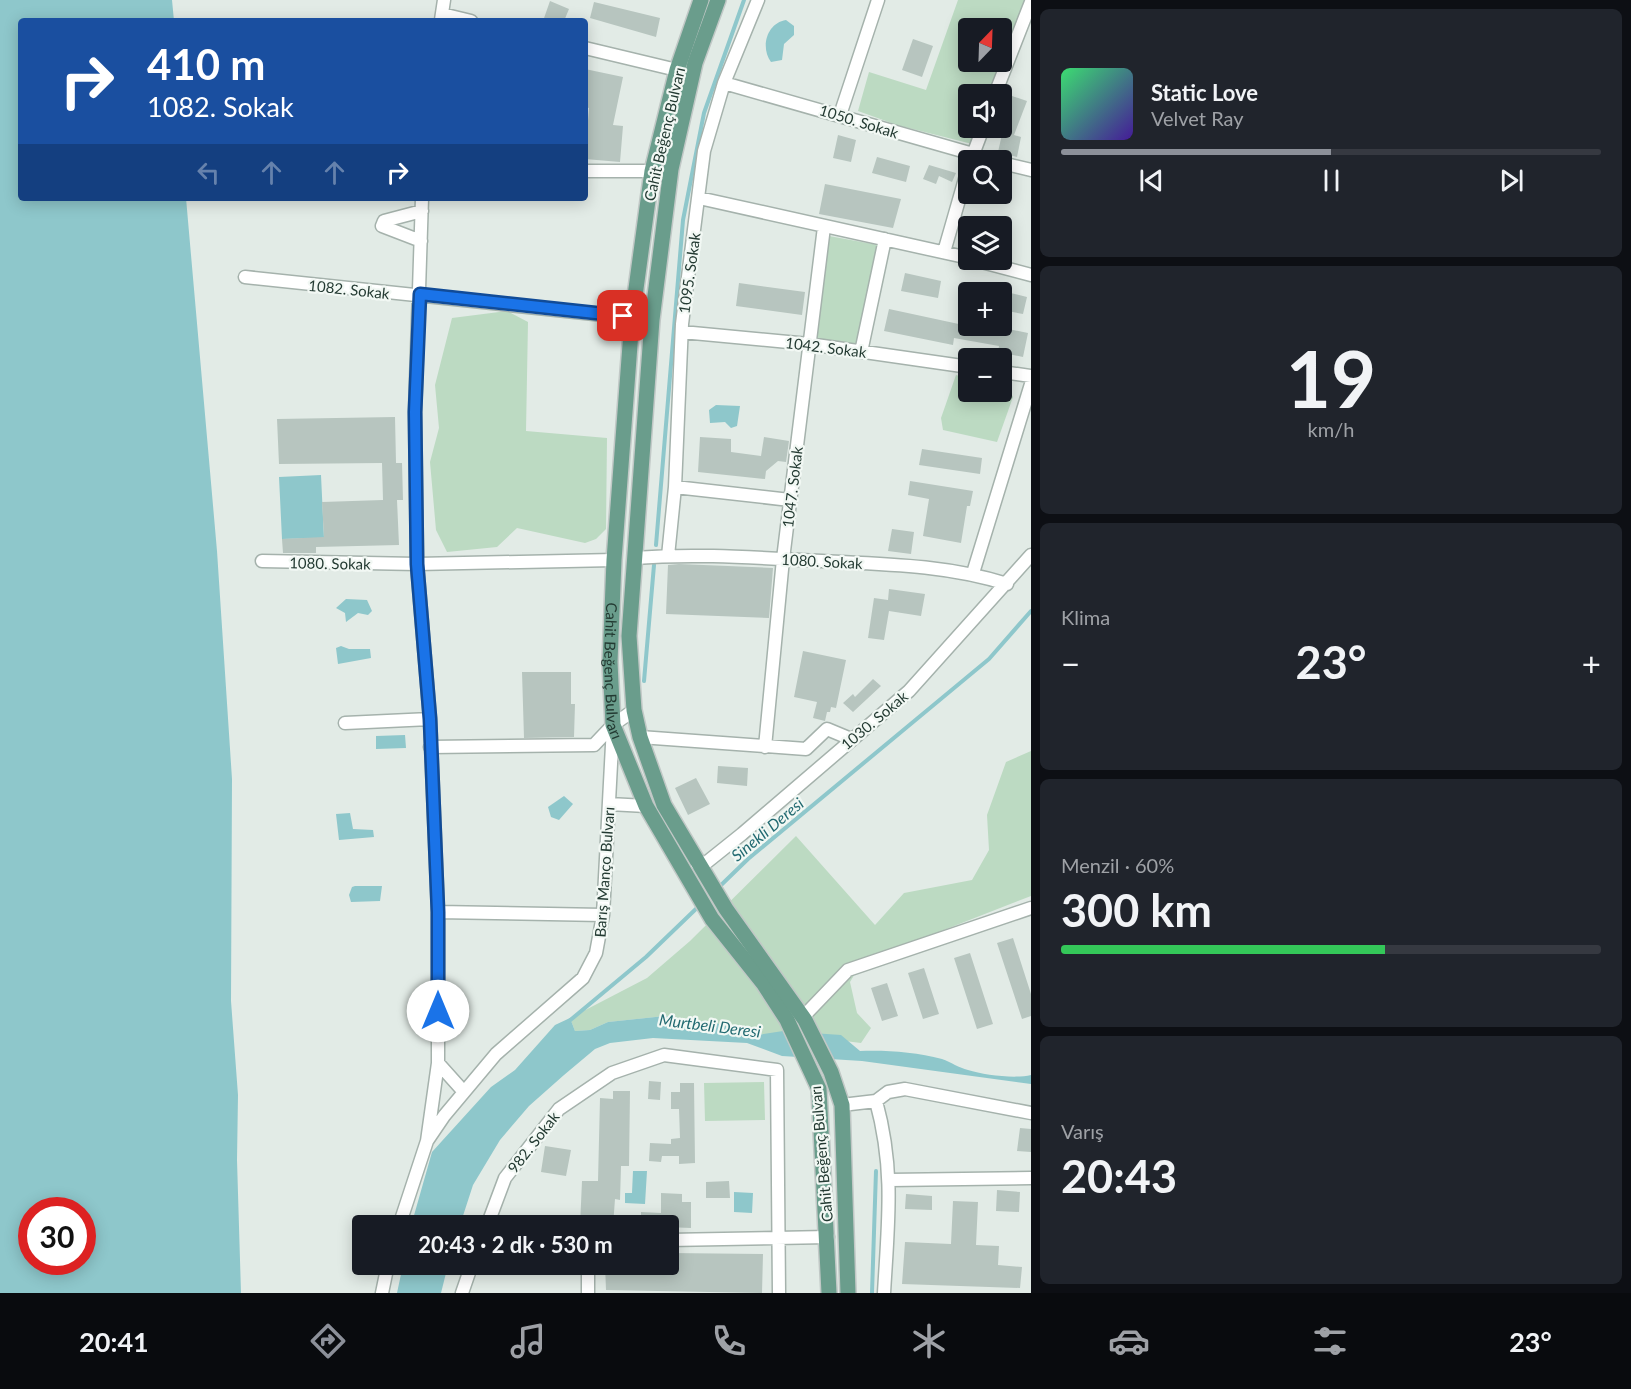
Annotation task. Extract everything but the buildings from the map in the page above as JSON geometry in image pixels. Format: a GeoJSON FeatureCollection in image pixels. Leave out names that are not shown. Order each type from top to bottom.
{"type":"FeatureCollection","features":[{"type":"Feature","properties":{"kind":"main road","name":"Cahit Beğenç Bulvarı"},"geometry":{"type":"LineString","coordinates":[[701,0],[677,70],[652,171],[632,318],[614,560],[610,662],[613,725],[646,806],[712,919],[763,983],[788,1020],[810,1064],[819,1089],[830,1293]]}},
{"type":"Feature","properties":{"kind":"main road","name":"Cahit Beğenç Bulvarı"},"geometry":{"type":"LineString","coordinates":[[718,0],[695,63],[671,169],[652,320],[629,636],[634,710],[640,737],[664,805],[697,864],[726,909],[804,1018],[831,1072],[842,1105],[848,1293]]}},
{"type":"Feature","properties":{"kind":"street"},"geometry":{"type":"LineString","coordinates":[[442,18],[444,0]]}},
{"type":"Feature","properties":{"kind":"street","name":"1095. Sokak"},"geometry":{"type":"LineString","coordinates":[[668,555],[675,487],[682,332],[704,151],[724,83],[758,0]]}},
{"type":"Feature","properties":{"kind":"street"},"geometry":{"type":"LineString","coordinates":[[840,115],[878,0]]}},
{"type":"Feature","properties":{"kind":"street"},"geometry":{"type":"LineString","coordinates":[[999,84],[1031,2]]}},
{"type":"Feature","properties":{"kind":"street"},"geometry":{"type":"LineString","coordinates":[[588,49],[677,70]]}},
{"type":"Feature","properties":{"kind":"street","name":"1050. Sokak"},"geometry":{"type":"LineString","coordinates":[[724,83],[840,115],[958,156]]}},
{"type":"Feature","properties":{"kind":"street"},"geometry":{"type":"LineString","coordinates":[[1012,165],[1031,170]]}},
{"type":"Feature","properties":{"kind":"street"},"geometry":{"type":"LineString","coordinates":[[588,171],[652,171]]}},
{"type":"Feature","properties":{"kind":"street"},"geometry":{"type":"LineString","coordinates":[[699,198],[958,255]]}},
{"type":"Feature","properties":{"kind":"street"},"geometry":{"type":"LineString","coordinates":[[944,252],[958,202]]}},
{"type":"Feature","properties":{"kind":"street"},"geometry":{"type":"LineString","coordinates":[[421,241],[382,226],[384,221],[422,204],[420,294],[415,412],[417,564],[430,719],[438,912],[438,1063],[427,1141]]}},
{"type":"Feature","properties":{"kind":"street","name":"1047. Sokak"},"geometry":{"type":"LineString","coordinates":[[765,747],[783,559],[824,227]]}},
{"type":"Feature","properties":{"kind":"street"},"geometry":{"type":"LineString","coordinates":[[861,352],[885,239]]}},
{"type":"Feature","properties":{"kind":"street"},"geometry":{"type":"LineString","coordinates":[[1012,269],[1031,274]]}},
{"type":"Feature","properties":{"kind":"street","name":"1082. Sokak"},"geometry":{"type":"LineString","coordinates":[[245,278],[410,296],[420,294],[632,318]]}},
{"type":"Feature","properties":{"kind":"street","name":"1042. Sokak"},"geometry":{"type":"LineString","coordinates":[[682,332],[809,344],[958,366]]}},
{"type":"Feature","properties":{"kind":"street"},"geometry":{"type":"LineString","coordinates":[[1012,373],[1031,376]]}},
{"type":"Feature","properties":{"kind":"street"},"geometry":{"type":"LineString","coordinates":[[973,573],[1031,384]]}},
{"type":"Feature","properties":{"kind":"street"},"geometry":{"type":"LineString","coordinates":[[675,487],[790,500]]}},
{"type":"Feature","properties":{"kind":"street","name":"1080. Sokak"},"geometry":{"type":"LineString","coordinates":[[634,558],[668,555],[783,559],[973,573],[1007,584]]}},
{"type":"Feature","properties":{"kind":"street","name":"1030. Sokak"},"geometry":{"type":"LineString","coordinates":[[697,864],[707,862],[742,834],[909,691],[1031,555]]}},
{"type":"Feature","properties":{"kind":"street","name":"1080. Sokak"},"geometry":{"type":"LineString","coordinates":[[261,561],[417,564],[614,560]]}},
{"type":"Feature","properties":{"kind":"street"},"geometry":{"type":"LineString","coordinates":[[430,747],[594,745],[613,725],[634,710]]}},
{"type":"Feature","properties":{"kind":"street"},"geometry":{"type":"LineString","coordinates":[[345,723],[430,719]]}},
{"type":"Feature","properties":{"kind":"street","name":"Barış Manço Bulvarı"},"geometry":{"type":"LineString","coordinates":[[403,1215],[427,1141],[496,1054],[583,978],[596,953],[603,915],[613,725]]}},
{"type":"Feature","properties":{"kind":"street"},"geometry":{"type":"LineString","coordinates":[[640,737],[806,749],[827,729],[851,739]]}},
{"type":"Feature","properties":{"kind":"street"},"geometry":{"type":"LineString","coordinates":[[609,804],[646,806]]}},
{"type":"Feature","properties":{"kind":"street"},"geometry":{"type":"LineString","coordinates":[[804,1018],[848,970],[1031,908]]}},
{"type":"Feature","properties":{"kind":"street"},"geometry":{"type":"LineString","coordinates":[[438,912],[603,915]]}},
{"type":"Feature","properties":{"kind":"street","name":"982. Sokak"},"geometry":{"type":"LineString","coordinates":[[491,1215],[505,1178],[559,1109],[612,1073],[664,1055],[777,1070],[779,1238]]}},
{"type":"Feature","properties":{"kind":"street"},"geometry":{"type":"LineString","coordinates":[[438,1063],[464,1092]]}},
{"type":"Feature","properties":{"kind":"street"},"geometry":{"type":"LineString","coordinates":[[842,1105],[876,1101],[888,1092],[906,1089],[1031,1113]]}},
{"type":"Feature","properties":{"kind":"street"},"geometry":{"type":"LineString","coordinates":[[876,1101],[886,1137],[890,1180],[884,1293]]}},
{"type":"Feature","properties":{"kind":"street"},"geometry":{"type":"LineString","coordinates":[[890,1180],[1031,1178]]}},
{"type":"Feature","properties":{"kind":"street"},"geometry":{"type":"LineString","coordinates":[[679,1240],[828,1237]]}},
{"type":"Feature","properties":{"kind":"street"},"geometry":{"type":"LineString","coordinates":[[779,1238],[779,1293]]}},
{"type":"Feature","properties":{"kind":"street"},"geometry":{"type":"LineString","coordinates":[[382,1293],[386,1275]]}},
{"type":"Feature","properties":{"kind":"street"},"geometry":{"type":"LineString","coordinates":[[462,1293],[468,1275]]}},
{"type":"Feature","properties":{"kind":"street"},"geometry":{"type":"LineString","coordinates":[[588,1275],[588,1293]]}},
{"type":"Feature","properties":{"kind":"green space"},"geometry":{"type":"Polygon","coordinates":[[[958,0],[1025,0],[1012,35],[1012,18],[958,18],[958,72],[998,72],[994,84],[958,84],[958,138],[974,138],[972,144],[897,125],[858,111],[869,72],[926,90],[958,0]]]}},
{"type":"Feature","properties":{"kind":"green space"},"geometry":{"type":"Polygon","coordinates":[[[829,236],[878,245],[857,344],[817,339],[829,236]]]}},
{"type":"Feature","properties":{"kind":"green space"},"geometry":{"type":"Polygon","coordinates":[[[507,311],[528,322],[526,431],[607,438],[606,529],[596,539],[585,543],[517,528],[497,547],[447,552],[436,530],[430,462],[439,428],[435,385],[452,318],[507,311]]]}},
{"type":"Feature","properties":{"kind":"green space"},"geometry":{"type":"Polygon","coordinates":[[[956,375],[958,376],[958,402],[1011,402],[997,442],[943,430],[941,418],[956,375]]]}},
{"type":"Feature","properties":{"kind":"green space"},"geometry":{"type":"Polygon","coordinates":[[[1031,751],[1031,896],[862,962],[850,982],[857,1013],[871,1028],[861,1043],[780,1033],[757,1035],[740,1028],[665,1016],[608,1022],[590,1030],[575,1031],[570,1018],[647,978],[690,941],[796,836],[875,925],[904,893],[972,880],[989,850],[987,815],[1006,762],[1031,751]]]}},
{"type":"Feature","properties":{"kind":"green space"},"geometry":{"type":"Polygon","coordinates":[[[764,1082],[765,1120],[705,1121],[704,1083],[764,1082]]]}},
{"type":"Feature","properties":{"kind":"water"},"geometry":{"type":"Polygon","coordinates":[[[0,0],[172,0],[174,18],[18,18],[18,201],[186,201],[217,551],[232,779],[231,1001],[238,1095],[237,1160],[241,1293],[0,1293],[0,0]]]}},
{"type":"Feature","properties":{"kind":"water"},"geometry":{"type":"Polygon","coordinates":[[[786,20],[794,26],[794,35],[784,44],[782,60],[771,62],[766,50],[767,36],[774,26],[786,20]]]}},
{"type":"Feature","properties":{"kind":"water"},"geometry":{"type":"Polygon","coordinates":[[[716,405],[740,406],[737,426],[731,428],[725,422],[710,423],[709,410],[716,405]]]}},
{"type":"Feature","properties":{"kind":"water"},"geometry":{"type":"Polygon","coordinates":[[[321,475],[324,538],[282,539],[279,477],[321,475]]]}},
{"type":"Feature","properties":{"kind":"water"},"geometry":{"type":"Polygon","coordinates":[[[346,599],[367,600],[372,611],[368,615],[358,613],[346,622],[345,613],[336,608],[346,599]]]}},
{"type":"Feature","properties":{"kind":"water"},"geometry":{"type":"Polygon","coordinates":[[[341,646],[349,649],[370,649],[371,658],[338,664],[336,648],[341,646]]]}},
{"type":"Feature","properties":{"kind":"water"},"geometry":{"type":"Polygon","coordinates":[[[405,735],[406,748],[376,749],[376,736],[405,735]]]}},
{"type":"Feature","properties":{"kind":"water"},"geometry":{"type":"Polygon","coordinates":[[[564,796],[573,804],[559,820],[551,817],[548,807],[564,796]]]}},
{"type":"Feature","properties":{"kind":"water"},"geometry":{"type":"Polygon","coordinates":[[[350,813],[353,829],[373,830],[374,837],[339,840],[336,814],[350,813]]]}},
{"type":"Feature","properties":{"kind":"water"},"geometry":{"type":"Polygon","coordinates":[[[382,886],[380,901],[351,902],[349,895],[352,887],[382,886]]]}},
{"type":"Feature","properties":{"kind":"water","name":"Murtbeli Deresi"},"geometry":{"type":"Polygon","coordinates":[[[665,1016],[720,1024],[757,1035],[783,1031],[841,1035],[860,1051],[891,1051],[922,1055],[991,1075],[1017,1077],[1031,1075],[1031,1084],[862,1061],[782,1056],[747,1043],[653,1038],[610,1043],[595,1049],[529,1106],[500,1140],[473,1185],[463,1215],[414,1215],[432,1152],[491,1087],[515,1070],[555,1025],[570,1018],[575,1031],[590,1030],[608,1022],[665,1016]]]}},
{"type":"Feature","properties":{"kind":"water"},"geometry":{"type":"Polygon","coordinates":[[[633,1171],[647,1171],[645,1204],[625,1203],[625,1193],[632,1193],[633,1171]]]}},
{"type":"Feature","properties":{"kind":"water"},"geometry":{"type":"Polygon","coordinates":[[[734,1192],[753,1193],[752,1213],[734,1212],[734,1192]]]}},
{"type":"Feature","properties":{"kind":"water"},"geometry":{"type":"Polygon","coordinates":[[[401,1275],[446,1275],[441,1293],[397,1293],[401,1275]]]}},
{"type":"Feature","properties":{"kind":"waterway"},"geometry":{"type":"LineString","coordinates":[[656,545],[683,220],[704,113],[744,0]]}},
{"type":"Feature","properties":{"kind":"waterway"},"geometry":{"type":"LineString","coordinates":[[644,681],[654,565]]}},
{"type":"Feature","properties":{"kind":"waterway","name":"Sinekli Deresi"},"geometry":{"type":"LineString","coordinates":[[718,888],[748,859],[989,659],[1031,611]]}},
{"type":"Feature","properties":{"kind":"waterway","name":"Sinekli Deresi"},"geometry":{"type":"LineString","coordinates":[[568,1022],[646,957],[699,906]]}},
{"type":"Feature","properties":{"kind":"waterway"},"geometry":{"type":"LineString","coordinates":[[872,1293],[876,1171]]}},
{"type":"Feature","properties":{"kind":"route"},"geometry":{"type":"LineString","coordinates":[[438,1011],[438,912],[430,719],[417,564],[415,412],[420,294],[623,316]]}}]}
